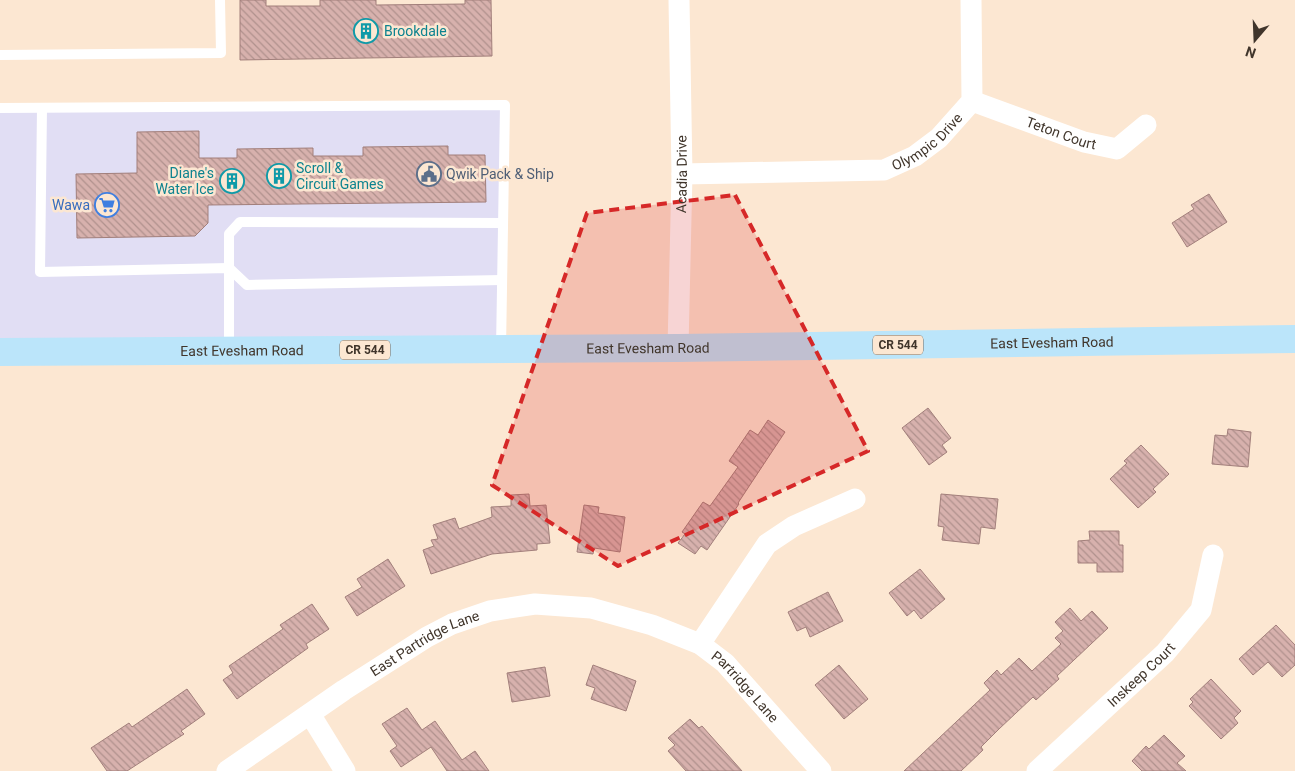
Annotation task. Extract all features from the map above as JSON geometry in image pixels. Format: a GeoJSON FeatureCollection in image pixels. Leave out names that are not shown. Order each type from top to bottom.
{"type":"FeatureCollection","features":[{"type":"Feature","properties":{"kind":"main road","name":"East Evesham Road"},"geometry":{"type":"LineString","coordinates":[[0,352],[678,348],[1295,339]]}},
{"type":"Feature","properties":{"kind":"street","name":"Acadia Drive"},"geometry":{"type":"LineString","coordinates":[[678,348],[682,174],[679,0]]}},
{"type":"Feature","properties":{"kind":"street","name":"Olympic Drive"},"geometry":{"type":"LineString","coordinates":[[682,174],[884,170],[915,156],[939,138],[972,101],[971,0]]}},
{"type":"Feature","properties":{"kind":"street","name":"Teton Court"},"geometry":{"type":"LineString","coordinates":[[972,101],[1084,142],[1117,149],[1146,126]]}},
{"type":"Feature","properties":{"kind":"street"},"geometry":{"type":"LineString","coordinates":[[700,644],[767,544],[794,526],[855,499]]}},
{"type":"Feature","properties":{"kind":"street","name":"Inskeep Court"},"geometry":{"type":"LineString","coordinates":[[1037,771],[1165,653],[1201,610],[1213,555]]}},
{"type":"Feature","properties":{"kind":"street","name":"East Partridge Lane"},"geometry":{"type":"LineString","coordinates":[[227,771],[427,637],[452,624],[490,611],[535,604],[591,608],[652,625]]}},
{"type":"Feature","properties":{"kind":"street","name":"Partridge Lane"},"geometry":{"type":"LineString","coordinates":[[652,625],[700,644],[725,663],[821,771]]}},
{"type":"Feature","properties":{"kind":"street"},"geometry":{"type":"LineString","coordinates":[[310,714],[345,771]]}},
{"type":"Feature","properties":{"kind":"lane"},"geometry":{"type":"LineString","coordinates":[[0,55],[220,53],[220,0]]}},
{"type":"Feature","properties":{"kind":"lane"},"geometry":{"type":"LineString","coordinates":[[0,108],[505,105],[501,349]]}},
{"type":"Feature","properties":{"kind":"lane"},"geometry":{"type":"LineString","coordinates":[[42,108],[40,272],[229,268],[247,285],[502,280]]}},
{"type":"Feature","properties":{"kind":"lane"},"geometry":{"type":"LineString","coordinates":[[228,351],[229,234],[240,222],[503,224]]}},
{"type":"Feature","properties":{"kind":"highlighted area"},"geometry":{"type":"Polygon","coordinates":[[[735,195],[868,451],[618,566],[492,485],[587,213],[735,195]]]}},
{"type":"Feature","properties":{"kind":"shaded area"},"geometry":{"type":"Polygon","coordinates":[[[505,105],[501,349],[0,352],[0,108],[505,105]]]}},
{"type":"Feature","properties":{"kind":"building","name":"Brookdale"},"geometry":{"type":"Polygon","coordinates":[[[240,0],[266,0],[266,6],[320,6],[320,0],[376,0],[376,5],[465,4],[465,0],[491,0],[492,56],[240,60],[240,0]]]}},
{"type":"Feature","properties":{"kind":"building"},"geometry":{"type":"Polygon","coordinates":[[[199,131],[199,158],[237,158],[237,149],[313,148],[313,156],[363,156],[363,147],[448,146],[448,155],[485,155],[486,202],[208,205],[208,223],[195,236],[77,238],[76,174],[137,173],[137,132],[199,131]]]}},
{"type":"Feature","properties":{"kind":"building"},"geometry":{"type":"Polygon","coordinates":[[[1209,194],[1227,222],[1187,247],[1172,223],[1194,209],[1191,205],[1209,194]]]}},
{"type":"Feature","properties":{"kind":"building"},"geometry":{"type":"Polygon","coordinates":[[[928,408],[951,438],[942,445],[947,452],[929,465],[902,428],[928,408]]]}},
{"type":"Feature","properties":{"kind":"building"},"geometry":{"type":"Polygon","coordinates":[[[768,420],[785,432],[707,550],[701,546],[695,554],[678,543],[685,534],[682,532],[703,502],[710,506],[738,467],[729,461],[750,430],[758,435],[768,420]]]}},
{"type":"Feature","properties":{"kind":"building"},"geometry":{"type":"Polygon","coordinates":[[[1228,429],[1251,432],[1248,467],[1212,464],[1215,435],[1227,436],[1228,429]]]}},
{"type":"Feature","properties":{"kind":"building"},"geometry":{"type":"Polygon","coordinates":[[[1141,445],[1169,474],[1153,489],[1156,492],[1138,508],[1110,479],[1127,463],[1124,461],[1141,445]]]}},
{"type":"Feature","properties":{"kind":"building"},"geometry":{"type":"Polygon","coordinates":[[[529,494],[530,506],[546,505],[550,543],[537,544],[537,550],[492,554],[431,574],[423,550],[434,546],[431,540],[438,539],[433,525],[455,518],[459,529],[492,517],[491,507],[511,506],[511,495],[529,494]]]}},
{"type":"Feature","properties":{"kind":"building"},"geometry":{"type":"Polygon","coordinates":[[[941,494],[998,499],[995,529],[981,527],[979,544],[942,540],[944,527],[938,526],[941,494]]]}},
{"type":"Feature","properties":{"kind":"building"},"geometry":{"type":"Polygon","coordinates":[[[584,505],[599,507],[598,513],[625,517],[620,552],[594,548],[593,554],[577,552],[584,505]]]}},
{"type":"Feature","properties":{"kind":"building"},"geometry":{"type":"Polygon","coordinates":[[[1089,531],[1119,531],[1119,545],[1123,545],[1123,572],[1097,572],[1097,563],[1078,563],[1078,541],[1090,540],[1089,531]]]}},
{"type":"Feature","properties":{"kind":"building"},"geometry":{"type":"Polygon","coordinates":[[[388,559],[405,586],[357,616],[345,597],[362,587],[357,579],[388,559]]]}},
{"type":"Feature","properties":{"kind":"building"},"geometry":{"type":"Polygon","coordinates":[[[920,569],[945,599],[921,619],[914,610],[907,616],[889,593],[920,569]]]}},
{"type":"Feature","properties":{"kind":"building"},"geometry":{"type":"Polygon","coordinates":[[[828,592],[843,621],[810,637],[806,627],[797,631],[788,612],[828,592]]]}},
{"type":"Feature","properties":{"kind":"building"},"geometry":{"type":"Polygon","coordinates":[[[312,604],[329,629],[306,644],[308,648],[237,699],[223,680],[233,673],[229,666],[283,629],[280,625],[312,604]]]}},
{"type":"Feature","properties":{"kind":"building"},"geometry":{"type":"Polygon","coordinates":[[[1070,608],[1081,621],[1092,611],[1108,628],[1057,676],[1059,679],[1036,700],[1033,697],[981,747],[983,750],[961,771],[904,771],[990,690],[984,683],[997,670],[1001,675],[1019,658],[1032,671],[1061,644],[1055,638],[1063,631],[1055,622],[1070,608]]]}},
{"type":"Feature","properties":{"kind":"building"},"geometry":{"type":"Polygon","coordinates":[[[1276,625],[1295,645],[1295,665],[1282,677],[1268,662],[1253,675],[1239,659],[1276,625]]]}},
{"type":"Feature","properties":{"kind":"building"},"geometry":{"type":"Polygon","coordinates":[[[593,665],[636,681],[626,711],[591,699],[595,688],[586,685],[593,665]]]}},
{"type":"Feature","properties":{"kind":"building"},"geometry":{"type":"Polygon","coordinates":[[[839,665],[868,699],[844,719],[815,685],[839,665]]]}},
{"type":"Feature","properties":{"kind":"building"},"geometry":{"type":"Polygon","coordinates":[[[545,667],[550,696],[512,702],[507,673],[545,667]]]}},
{"type":"Feature","properties":{"kind":"building"},"geometry":{"type":"Polygon","coordinates":[[[1211,679],[1241,711],[1234,718],[1238,723],[1221,739],[1189,706],[1193,702],[1190,699],[1211,679]]]}},
{"type":"Feature","properties":{"kind":"building"},"geometry":{"type":"Polygon","coordinates":[[[187,689],[205,714],[181,731],[184,734],[127,771],[107,771],[91,748],[129,723],[132,727],[187,689]]]}},
{"type":"Feature","properties":{"kind":"building"},"geometry":{"type":"Polygon","coordinates":[[[407,708],[422,730],[435,721],[462,760],[475,751],[489,771],[447,771],[431,747],[401,767],[390,751],[397,746],[382,724],[407,708]]]}},
{"type":"Feature","properties":{"kind":"building"},"geometry":{"type":"Polygon","coordinates":[[[690,719],[699,728],[702,726],[742,771],[686,771],[668,751],[675,745],[668,738],[690,719]]]}},
{"type":"Feature","properties":{"kind":"building"},"geometry":{"type":"Polygon","coordinates":[[[1164,735],[1185,756],[1177,763],[1186,771],[1142,771],[1132,761],[1146,746],[1149,749],[1164,735]]]}},
{"type":"Feature","properties":{"kind":"place","name":"Brookdale"},"geometry":{"type":"Point","coordinates":[366,31]}},
{"type":"Feature","properties":{"kind":"place","name":"Qwik Pack & Ship"},"geometry":{"type":"Point","coordinates":[429,174]}},
{"type":"Feature","properties":{"kind":"place","name":"Scroll & Circuit Games"},"geometry":{"type":"Point","coordinates":[279,176]}},
{"type":"Feature","properties":{"kind":"place","name":"Diane's Water Ice"},"geometry":{"type":"Point","coordinates":[232,181]}},
{"type":"Feature","properties":{"kind":"place","name":"Wawa"},"geometry":{"type":"Point","coordinates":[107,205]}}]}
